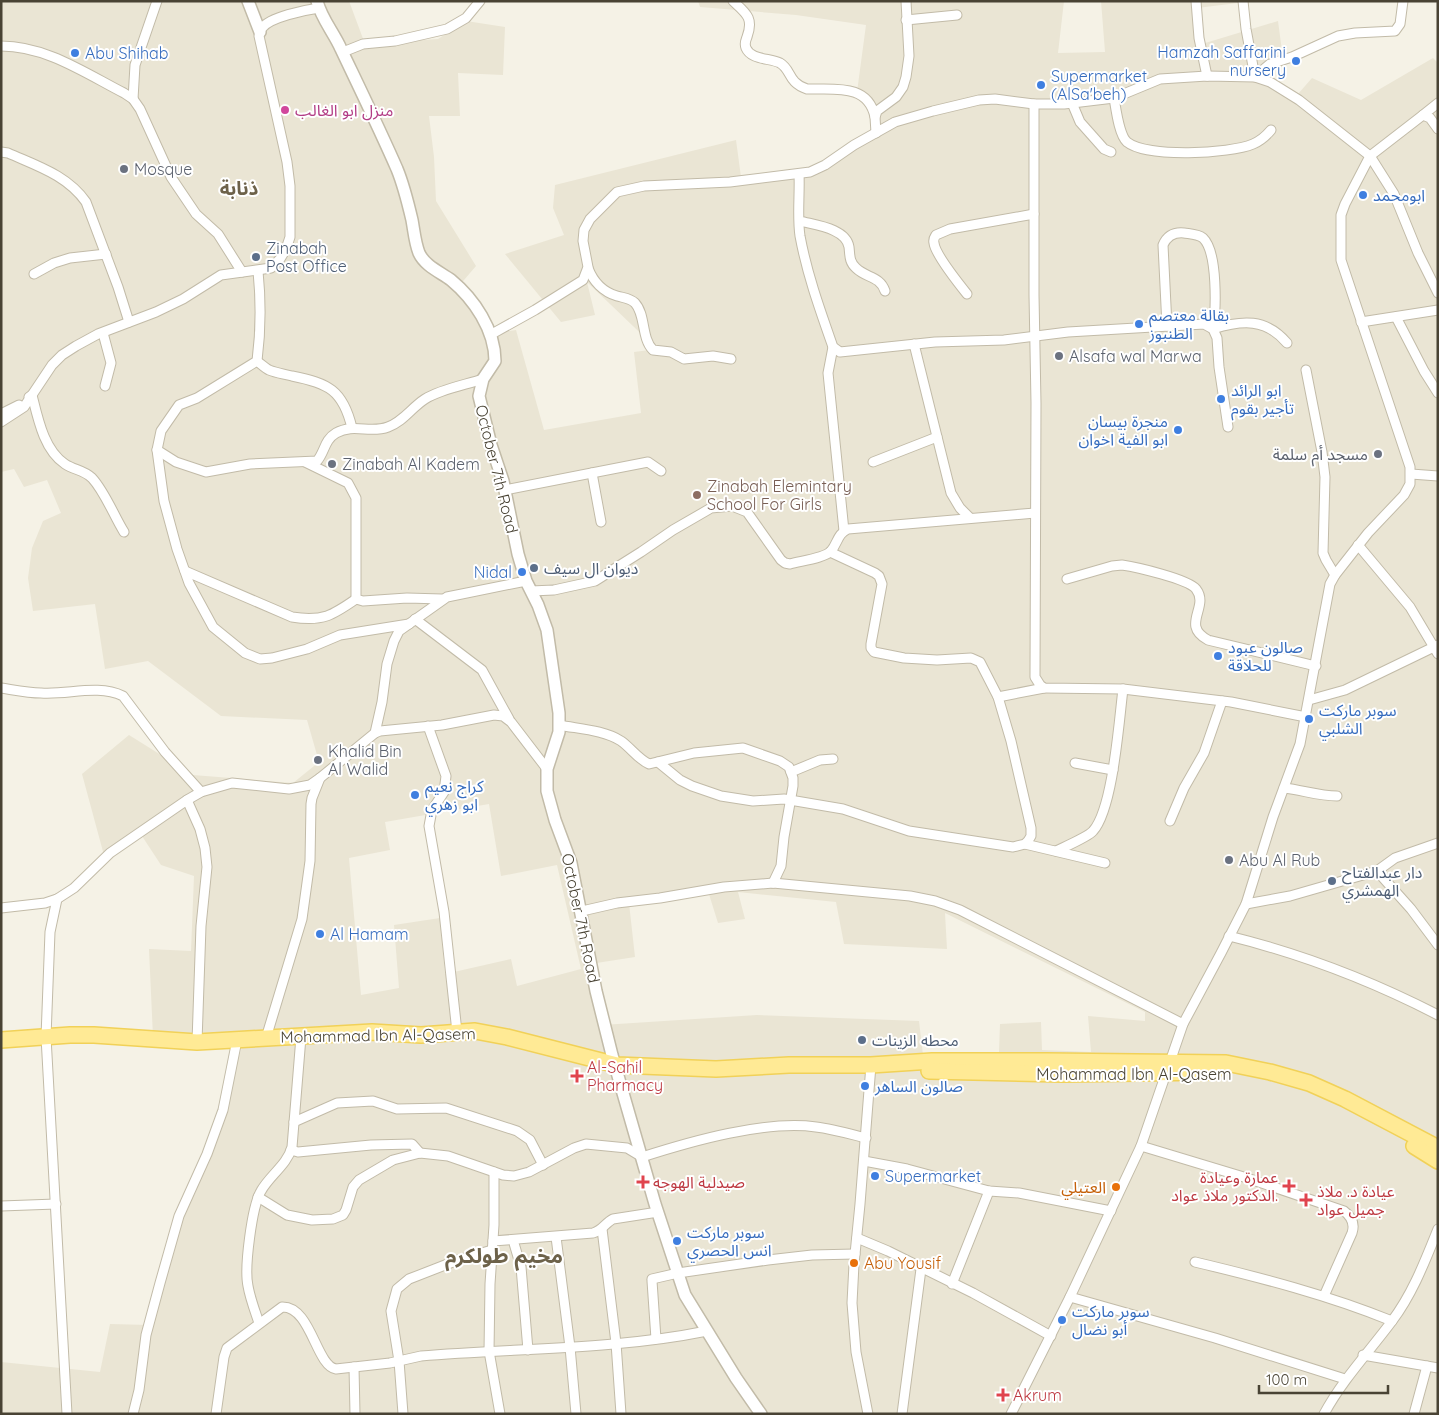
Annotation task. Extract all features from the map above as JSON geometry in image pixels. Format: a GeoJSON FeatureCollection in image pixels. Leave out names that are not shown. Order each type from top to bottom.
{"type":"FeatureCollection","features":[{"type":"Feature","properties":{"kind":"main road","name":"Mohammad Ibn Al-Qasem"},"geometry":{"type":"LineString","coordinates":[[1,1040],[94,1035],[197,1042],[372,1032],[421,1035],[475,1031],[614,1064],[636,1067],[716,1069],[789,1065],[871,1065],[933,1071],[1062,1074],[1226,1063],[1270,1072],[1309,1083],[1345,1099],[1438,1148]]}},
{"type":"Feature","properties":{"kind":"main road","name":"Mohammad Ibn Al-Qasem"},"geometry":{"type":"LineString","coordinates":[[1168,1068],[1236,1074],[1278,1083],[1299,1090],[1351,1113],[1438,1161]]}},
{"type":"Feature","properties":{"kind":"street"},"geometry":{"type":"LineString","coordinates":[[134,99],[135,65],[157,1]]}},
{"type":"Feature","properties":{"kind":"street"},"geometry":{"type":"LineString","coordinates":[[248,1],[260,32]]}},
{"type":"Feature","properties":{"kind":"street"},"geometry":{"type":"LineString","coordinates":[[343,52],[363,44],[395,41],[447,29],[466,18],[480,1]]}},
{"type":"Feature","properties":{"kind":"street"},"geometry":{"type":"LineString","coordinates":[[733,1],[747,13],[751,24],[745,43],[748,52],[756,57],[772,60],[784,66],[792,80],[800,87],[854,91],[868,100],[874,110],[876,133]]}},
{"type":"Feature","properties":{"kind":"street"},"geometry":{"type":"LineString","coordinates":[[875,116],[878,109],[891,102],[900,93],[905,80],[909,56],[906,1]]}},
{"type":"Feature","properties":{"kind":"street"},"geometry":{"type":"LineString","coordinates":[[1196,1],[1199,38],[1207,76]]}},
{"type":"Feature","properties":{"kind":"street"},"geometry":{"type":"LineString","coordinates":[[1243,1],[1246,29],[1258,77]]}},
{"type":"Feature","properties":{"kind":"street"},"geometry":{"type":"LineString","coordinates":[[1258,77],[1270,64],[1292,57],[1338,36],[1394,31],[1400,25],[1403,1]]}},
{"type":"Feature","properties":{"kind":"street"},"geometry":{"type":"LineString","coordinates":[[1,422],[24,407],[52,365],[62,355],[103,332],[156,312],[221,276],[271,268],[280,259],[290,237],[290,186],[287,162],[258,36],[261,29],[268,22],[318,5]]}},
{"type":"Feature","properties":{"kind":"street","name":"October 7th Road"},"geometry":{"type":"LineString","coordinates":[[318,5],[365,97],[398,172],[407,197],[414,236],[420,254],[425,262],[451,280],[465,294],[481,316],[490,335],[495,351],[495,361],[483,379],[479,396],[505,490],[518,554],[528,586],[547,630],[560,713],[557,740],[548,769],[547,791],[571,863],[582,911],[596,991],[614,1064],[685,1295],[760,1414]]}},
{"type":"Feature","properties":{"kind":"street"},"geometry":{"type":"LineString","coordinates":[[906,20],[957,15]]}},
{"type":"Feature","properties":{"kind":"street"},"geometry":{"type":"LineString","coordinates":[[1,46],[48,54],[124,92],[134,99],[171,177],[196,214],[218,234],[242,272]]}},
{"type":"Feature","properties":{"kind":"street"},"geometry":{"type":"LineString","coordinates":[[731,359],[713,356],[682,359],[670,352],[653,350],[649,344],[636,305],[629,299],[615,296],[603,289],[594,280],[588,267],[583,241],[584,230],[590,219],[618,192],[644,186],[730,182],[799,174],[817,169],[895,122],[979,100],[996,99],[1034,104],[1072,103],[1114,98],[1160,79],[1207,76],[1258,77],[1270,82],[1299,100],[1370,156],[1394,194],[1418,253],[1438,293]]}},
{"type":"Feature","properties":{"kind":"street"},"geometry":{"type":"LineString","coordinates":[[1114,98],[1124,139],[1130,144],[1154,151],[1198,152],[1246,146],[1258,141],[1271,130]]}},
{"type":"Feature","properties":{"kind":"street"},"geometry":{"type":"LineString","coordinates":[[1072,103],[1080,122],[1104,149],[1111,152]]}},
{"type":"Feature","properties":{"kind":"street"},"geometry":{"type":"LineString","coordinates":[[1011,1414],[1070,1297],[1141,1146],[1183,1024],[1246,904],[1300,744],[1316,666],[1328,591],[1335,575],[1358,545],[1404,495],[1410,484],[1410,467],[1342,260],[1341,215],[1344,204],[1370,156],[1438,103]]}},
{"type":"Feature","properties":{"kind":"street"},"geometry":{"type":"LineString","coordinates":[[1034,104],[1036,513],[1034,672],[1037,681],[1044,688]]}},
{"type":"Feature","properties":{"kind":"street"},"geometry":{"type":"LineString","coordinates":[[1423,115],[1430,118],[1438,129]]}},
{"type":"Feature","properties":{"kind":"street"},"geometry":{"type":"LineString","coordinates":[[1,152],[8,153],[53,173],[76,190],[86,202],[129,322]]}},
{"type":"Feature","properties":{"kind":"street"},"geometry":{"type":"LineString","coordinates":[[799,174],[800,234],[808,274],[833,346],[828,373],[844,531]]}},
{"type":"Feature","properties":{"kind":"street"},"geometry":{"type":"LineString","coordinates":[[967,294],[934,246],[936,235],[950,229],[1034,214]]}},
{"type":"Feature","properties":{"kind":"street"},"geometry":{"type":"LineString","coordinates":[[800,221],[834,231],[844,237],[849,244],[853,266],[860,272],[877,279],[885,291]]}},
{"type":"Feature","properties":{"kind":"street"},"geometry":{"type":"LineString","coordinates":[[1167,326],[1163,245],[1169,236],[1181,233],[1200,236],[1207,244],[1216,288],[1213,329],[1217,338],[1219,367],[1228,427]]}},
{"type":"Feature","properties":{"kind":"street"},"geometry":{"type":"LineString","coordinates":[[34,274],[54,262],[70,258],[106,254]]}},
{"type":"Feature","properties":{"kind":"street"},"geometry":{"type":"LineString","coordinates":[[490,335],[583,280],[588,267]]}},
{"type":"Feature","properties":{"kind":"street"},"geometry":{"type":"LineString","coordinates":[[257,361],[261,307],[258,271]]}},
{"type":"Feature","properties":{"kind":"street"},"geometry":{"type":"LineString","coordinates":[[1361,322],[1438,310]]}},
{"type":"Feature","properties":{"kind":"street"},"geometry":{"type":"LineString","coordinates":[[1396,317],[1424,371],[1438,393]]}},
{"type":"Feature","properties":{"kind":"street"},"geometry":{"type":"LineString","coordinates":[[833,346],[840,352],[914,344],[1004,340],[1068,332],[1204,324],[1213,329],[1230,324],[1250,322],[1266,326],[1280,335],[1287,343]]}},
{"type":"Feature","properties":{"kind":"street"},"geometry":{"type":"LineString","coordinates":[[103,332],[111,363],[105,386]]}},
{"type":"Feature","properties":{"kind":"street"},"geometry":{"type":"LineString","coordinates":[[914,344],[952,495],[960,508],[970,518]]}},
{"type":"Feature","properties":{"kind":"street"},"geometry":{"type":"LineString","coordinates":[[257,361],[270,371],[323,384],[332,391],[348,410],[352,428]]}},
{"type":"Feature","properties":{"kind":"street"},"geometry":{"type":"LineString","coordinates":[[257,361],[197,398],[179,405],[161,431],[157,450],[164,501],[185,571],[213,627],[254,658],[272,658],[307,649],[340,635],[412,621],[482,670],[509,719],[548,769]]}},
{"type":"Feature","properties":{"kind":"street"},"geometry":{"type":"LineString","coordinates":[[1306,370],[1325,477],[1323,553],[1335,575]]}},
{"type":"Feature","properties":{"kind":"street"},"geometry":{"type":"LineString","coordinates":[[157,450],[176,462],[206,472],[250,464],[317,461],[324,444],[342,430],[352,428],[374,430],[386,428],[403,420],[429,397],[483,379]]}},
{"type":"Feature","properties":{"kind":"street"},"geometry":{"type":"LineString","coordinates":[[1,414],[32,396]]}},
{"type":"Feature","properties":{"kind":"street"},"geometry":{"type":"LineString","coordinates":[[32,396],[39,423],[49,446],[64,464],[82,470],[91,477],[124,532]]}},
{"type":"Feature","properties":{"kind":"street"},"geometry":{"type":"LineString","coordinates":[[873,462],[937,437]]}},
{"type":"Feature","properties":{"kind":"street"},"geometry":{"type":"LineString","coordinates":[[304,461],[352,487],[356,498],[356,599]]}},
{"type":"Feature","properties":{"kind":"street"},"geometry":{"type":"LineString","coordinates":[[505,490],[648,462],[661,471]]}},
{"type":"Feature","properties":{"kind":"street"},"geometry":{"type":"LineString","coordinates":[[592,473],[601,522]]}},
{"type":"Feature","properties":{"kind":"street"},"geometry":{"type":"LineString","coordinates":[[1411,474],[1438,476]]}},
{"type":"Feature","properties":{"kind":"street"},"geometry":{"type":"LineString","coordinates":[[185,571],[292,617],[305,618],[328,616],[356,599],[369,601],[406,598],[442,599],[528,586],[554,590],[595,581],[710,508],[732,506],[747,512],[781,560],[786,563],[790,564],[830,552],[875,573],[882,584],[870,644],[874,652],[904,658],[937,660],[971,658],[980,662],[998,697],[1011,741],[1031,828],[1031,836],[1025,844]]}},
{"type":"Feature","properties":{"kind":"street"},"geometry":{"type":"LineString","coordinates":[[830,552],[840,535],[844,531],[851,529],[1036,513]]}},
{"type":"Feature","properties":{"kind":"street"},"geometry":{"type":"LineString","coordinates":[[1309,700],[1345,690],[1437,649],[1410,607],[1358,545]]}},
{"type":"Feature","properties":{"kind":"street"},"geometry":{"type":"LineString","coordinates":[[1067,579],[1122,565],[1187,582],[1196,589],[1199,596],[1200,607],[1195,623],[1196,629],[1202,637],[1316,666]]}},
{"type":"Feature","properties":{"kind":"street"},"geometry":{"type":"LineString","coordinates":[[375,733],[382,702],[387,664],[399,631],[442,599]]}},
{"type":"Feature","properties":{"kind":"street"},"geometry":{"type":"LineString","coordinates":[[1,688],[41,694],[99,690],[123,696],[165,752],[200,792]]}},
{"type":"Feature","properties":{"kind":"street"},"geometry":{"type":"LineString","coordinates":[[998,697],[1044,688],[1123,689],[1222,701],[1306,717]]}},
{"type":"Feature","properties":{"kind":"street"},"geometry":{"type":"LineString","coordinates":[[1056,852],[1093,832],[1102,816],[1113,770],[1123,689]]}},
{"type":"Feature","properties":{"kind":"street"},"geometry":{"type":"LineString","coordinates":[[1170,821],[1184,788],[1204,753],[1222,701]]}},
{"type":"Feature","properties":{"kind":"street"},"geometry":{"type":"LineString","coordinates":[[1,908],[45,904],[56,900],[74,888],[110,853],[200,792],[232,784],[289,789],[310,785],[380,731],[428,726],[494,715],[509,719]]}},
{"type":"Feature","properties":{"kind":"street"},"geometry":{"type":"LineString","coordinates":[[559,725],[614,737],[649,764],[694,753],[743,748],[780,761],[789,767],[793,786],[781,866],[773,883]]}},
{"type":"Feature","properties":{"kind":"street"},"geometry":{"type":"LineString","coordinates":[[428,726],[446,776],[444,792],[432,810],[429,826],[444,912],[458,1032]]}},
{"type":"Feature","properties":{"kind":"street"},"geometry":{"type":"LineString","coordinates":[[791,772],[820,760],[833,759]]}},
{"type":"Feature","properties":{"kind":"street"},"geometry":{"type":"LineString","coordinates":[[658,762],[680,780],[721,796],[753,801],[790,800],[843,809],[909,831],[1013,847],[1025,844],[1105,863]]}},
{"type":"Feature","properties":{"kind":"street"},"geometry":{"type":"LineString","coordinates":[[1075,763],[1113,770]]}},
{"type":"Feature","properties":{"kind":"street"},"geometry":{"type":"LineString","coordinates":[[266,1038],[302,919],[310,861],[310,804],[320,778]]}},
{"type":"Feature","properties":{"kind":"street"},"geometry":{"type":"LineString","coordinates":[[1284,788],[1336,796]]}},
{"type":"Feature","properties":{"kind":"street"},"geometry":{"type":"LineString","coordinates":[[187,800],[200,829],[207,867],[202,923],[197,1042]]}},
{"type":"Feature","properties":{"kind":"street"},"geometry":{"type":"LineString","coordinates":[[1246,904],[1290,896],[1377,871],[1395,858],[1438,843]]}},
{"type":"Feature","properties":{"kind":"street"},"geometry":{"type":"LineString","coordinates":[[1377,871],[1411,909],[1438,945]]}},
{"type":"Feature","properties":{"kind":"street"},"geometry":{"type":"LineString","coordinates":[[582,911],[617,903],[724,887],[773,883],[910,896],[948,905],[1183,1024]]}},
{"type":"Feature","properties":{"kind":"street"},"geometry":{"type":"LineString","coordinates":[[56,900],[50,932],[46,1037],[67,1414]]}},
{"type":"Feature","properties":{"kind":"street"},"geometry":{"type":"LineString","coordinates":[[1230,936],[1340,971],[1403,997],[1438,1015]]}},
{"type":"Feature","properties":{"kind":"street"},"geometry":{"type":"LineString","coordinates":[[259,1323],[247,1284],[249,1243],[258,1197],[266,1183],[287,1159],[291,1150],[301,1037]]}},
{"type":"Feature","properties":{"kind":"street"},"geometry":{"type":"LineString","coordinates":[[133,1414],[139,1390],[146,1335],[160,1283],[179,1216],[207,1154],[222,1110],[237,1040]]}},
{"type":"Feature","properties":{"kind":"street"},"geometry":{"type":"LineString","coordinates":[[868,1414],[854,1344],[852,1303],[871,1065]]}},
{"type":"Feature","properties":{"kind":"street"},"geometry":{"type":"LineString","coordinates":[[294,1122],[337,1103],[373,1101],[397,1109],[446,1108],[517,1131],[530,1140],[543,1166]]}},
{"type":"Feature","properties":{"kind":"street"},"geometry":{"type":"LineString","coordinates":[[258,1197],[287,1215],[312,1220],[338,1218],[346,1210],[353,1187],[358,1180],[393,1160],[420,1153],[448,1156],[494,1172],[514,1176],[543,1166],[574,1148],[586,1144],[627,1148],[642,1157],[676,1146],[734,1133],[778,1127],[816,1126],[866,1138]]}},
{"type":"Feature","properties":{"kind":"street"},"geometry":{"type":"LineString","coordinates":[[291,1150],[298,1152],[371,1145],[412,1144],[420,1153]]}},
{"type":"Feature","properties":{"kind":"street"},"geometry":{"type":"LineString","coordinates":[[1141,1146],[1256,1181],[1349,1214],[1353,1224],[1352,1233],[1324,1296]]}},
{"type":"Feature","properties":{"kind":"street"},"geometry":{"type":"LineString","coordinates":[[864,1161],[907,1169],[989,1191],[1019,1193],[1111,1211]]}},
{"type":"Feature","properties":{"kind":"street"},"geometry":{"type":"LineString","coordinates":[[494,1172],[489,1351],[500,1414]]}},
{"type":"Feature","properties":{"kind":"street"},"geometry":{"type":"LineString","coordinates":[[952,1284],[989,1191]]}},
{"type":"Feature","properties":{"kind":"street"},"geometry":{"type":"LineString","coordinates":[[1,1206],[56,1204]]}},
{"type":"Feature","properties":{"kind":"street"},"geometry":{"type":"LineString","coordinates":[[403,1414],[399,1361],[391,1312],[397,1289],[409,1279],[513,1240],[593,1233],[602,1229],[608,1221],[613,1219],[658,1212]]}},
{"type":"Feature","properties":{"kind":"street"},"geometry":{"type":"LineString","coordinates":[[602,1229],[616,1343],[621,1414]]}},
{"type":"Feature","properties":{"kind":"street"},"geometry":{"type":"LineString","coordinates":[[1324,1414],[1345,1379],[1392,1321],[1412,1290],[1438,1229]]}},
{"type":"Feature","properties":{"kind":"street"},"geometry":{"type":"LineString","coordinates":[[556,1237],[570,1347],[576,1414]]}},
{"type":"Feature","properties":{"kind":"street"},"geometry":{"type":"LineString","coordinates":[[857,1238],[888,1251],[1051,1336]]}},
{"type":"Feature","properties":{"kind":"street"},"geometry":{"type":"LineString","coordinates":[[513,1240],[521,1267],[528,1350]]}},
{"type":"Feature","properties":{"kind":"street"},"geometry":{"type":"LineString","coordinates":[[656,1339],[652,1280],[678,1273],[812,1255],[855,1254]]}},
{"type":"Feature","properties":{"kind":"street"},"geometry":{"type":"LineString","coordinates":[[1195,1262],[1324,1296],[1356,1306],[1392,1321]]}},
{"type":"Feature","properties":{"kind":"street"},"geometry":{"type":"LineString","coordinates":[[902,1414],[921,1268]]}},
{"type":"Feature","properties":{"kind":"street"},"geometry":{"type":"LineString","coordinates":[[1070,1297],[1215,1338],[1345,1379]]}},
{"type":"Feature","properties":{"kind":"street"},"geometry":{"type":"LineString","coordinates":[[216,1414],[225,1352],[232,1344],[282,1307],[291,1308],[307,1326],[329,1367],[336,1369],[399,1361],[421,1356],[616,1343],[707,1331]]}},
{"type":"Feature","properties":{"kind":"street"},"geometry":{"type":"LineString","coordinates":[[1364,1355],[1438,1368]]}},
{"type":"Feature","properties":{"kind":"street"},"geometry":{"type":"LineString","coordinates":[[1414,1414],[1427,1366]]}},
{"type":"Feature","properties":{"kind":"street"},"geometry":{"type":"LineString","coordinates":[[354,1367],[356,1414]]}},
{"type":"Feature","properties":{"kind":"shaded area"},"geometry":{"type":"Polygon","coordinates":[[[1,1],[349,1],[365,44],[438,39],[466,21],[505,27],[503,75],[458,73],[460,116],[429,116],[434,157],[436,201],[476,266],[458,287],[488,334],[516,330],[544,430],[641,413],[634,352],[657,349],[587,282],[595,315],[561,322],[505,254],[564,235],[553,208],[555,185],[736,140],[741,177],[820,166],[878,133],[873,108],[857,92],[866,25],[796,15],[700,7],[698,1],[1064,1],[1058,53],[1105,52],[1101,1],[1254,1],[1197,8],[1202,44],[1278,21],[1284,66],[1257,74],[1298,94],[1312,78],[1361,100],[1433,58],[1438,63],[1438,1414],[1,1414],[1,1362],[100,1372],[110,1324],[149,1325],[167,1257],[214,1132],[242,1047],[153,1037],[149,949],[191,951],[194,876],[161,865],[140,833],[105,859],[82,774],[129,735],[193,775],[293,783],[319,762],[307,720],[221,716],[148,661],[105,669],[95,604],[33,611],[28,578],[32,548],[43,521],[61,513],[47,480],[24,487],[14,469],[1,472],[1,1]],[[489,804],[385,822],[390,850],[349,858],[361,995],[399,988],[394,925],[440,918],[445,974],[511,959],[517,986],[581,969],[557,865],[501,876],[489,804]],[[708,891],[629,903],[635,957],[590,964],[602,1025],[757,1015],[919,1021],[923,1055],[999,1052],[1000,1024],[1041,1022],[1042,1050],[1091,1052],[1088,1016],[1145,1021],[1145,1012],[945,913],[947,949],[844,944],[836,902],[738,892],[745,919],[718,923],[708,891]]]}},
{"type":"Feature","properties":{"kind":"place","name":"Abu Shihab"},"geometry":{"type":"Point","coordinates":[75,53]}},
{"type":"Feature","properties":{"kind":"place","name":"Hamzah Saffarini nursery"},"geometry":{"type":"Point","coordinates":[1296,61]}},
{"type":"Feature","properties":{"kind":"place","name":"Supermarket (AlSa'beh)"},"geometry":{"type":"Point","coordinates":[1041,85]}},
{"type":"Feature","properties":{"kind":"place","name":"منزل ابو الغالب"},"geometry":{"type":"Point","coordinates":[285,110]}},
{"type":"Feature","properties":{"kind":"place","name":"Mosque"},"geometry":{"type":"Point","coordinates":[124,169]}},
{"type":"Feature","properties":{"kind":"place","name":"ابومحمد"},"geometry":{"type":"Point","coordinates":[1363,195]}},
{"type":"Feature","properties":{"kind":"place","name":"Zinabah Post Office"},"geometry":{"type":"Point","coordinates":[256,257]}},
{"type":"Feature","properties":{"kind":"place","name":"بقالة معتصم الطنبوز"},"geometry":{"type":"Point","coordinates":[1139,324]}},
{"type":"Feature","properties":{"kind":"place","name":"Alsafa wal Marwa"},"geometry":{"type":"Point","coordinates":[1059,356]}},
{"type":"Feature","properties":{"kind":"place","name":"ابو الرائد تأجير بقوم"},"geometry":{"type":"Point","coordinates":[1221,399]}},
{"type":"Feature","properties":{"kind":"place","name":"منجرة بيسان ابو الفية اخوان"},"geometry":{"type":"Point","coordinates":[1178,430]}},
{"type":"Feature","properties":{"kind":"place","name":"مسجد أم سلمة"},"geometry":{"type":"Point","coordinates":[1378,454]}},
{"type":"Feature","properties":{"kind":"place","name":"Zinabah Al Kadem"},"geometry":{"type":"Point","coordinates":[332,464]}},
{"type":"Feature","properties":{"kind":"place","name":"Zinabah Elemintary School For Girls"},"geometry":{"type":"Point","coordinates":[697,495]}},
{"type":"Feature","properties":{"kind":"place","name":"ديوان ال سيف"},"geometry":{"type":"Point","coordinates":[534,568]}},
{"type":"Feature","properties":{"kind":"place","name":"Nidal"},"geometry":{"type":"Point","coordinates":[522,572]}},
{"type":"Feature","properties":{"kind":"place","name":"صالون عبود للحلاقة"},"geometry":{"type":"Point","coordinates":[1218,656]}},
{"type":"Feature","properties":{"kind":"place","name":"سوبر ماركت الشلبي"},"geometry":{"type":"Point","coordinates":[1309,719]}},
{"type":"Feature","properties":{"kind":"place","name":"Khalid Bin Al Walid"},"geometry":{"type":"Point","coordinates":[318,760]}},
{"type":"Feature","properties":{"kind":"place","name":"كراج نعيم ابو زهري"},"geometry":{"type":"Point","coordinates":[415,795]}},
{"type":"Feature","properties":{"kind":"place","name":"Abu Al Rub"},"geometry":{"type":"Point","coordinates":[1229,860]}},
{"type":"Feature","properties":{"kind":"place","name":"دار عبدالفتاح الهمشري"},"geometry":{"type":"Point","coordinates":[1332,881]}},
{"type":"Feature","properties":{"kind":"place","name":"Al Hamam"},"geometry":{"type":"Point","coordinates":[320,934]}},
{"type":"Feature","properties":{"kind":"place","name":"محطه الزينات"},"geometry":{"type":"Point","coordinates":[862,1040]}},
{"type":"Feature","properties":{"kind":"place","name":"Al-Sahil Pharmacy"},"geometry":{"type":"Point","coordinates":[577,1076]}},
{"type":"Feature","properties":{"kind":"place","name":"صالون الساهر"},"geometry":{"type":"Point","coordinates":[865,1086]}},
{"type":"Feature","properties":{"kind":"place","name":"Supermarket"},"geometry":{"type":"Point","coordinates":[875,1176]}},
{"type":"Feature","properties":{"kind":"place","name":"صيدلية الهوجه"},"geometry":{"type":"Point","coordinates":[643,1182]}},
{"type":"Feature","properties":{"kind":"place","name":"عمارة وعيادة الدكتور ملاذ عواد."},"geometry":{"type":"Point","coordinates":[1289,1186]}},
{"type":"Feature","properties":{"kind":"place","name":"العتيلي"},"geometry":{"type":"Point","coordinates":[1116,1187]}},
{"type":"Feature","properties":{"kind":"place","name":"عيادة د. ملاذ جميل عواد"},"geometry":{"type":"Point","coordinates":[1306,1200]}},
{"type":"Feature","properties":{"kind":"place","name":"سوبر ماركت انس الحصري"},"geometry":{"type":"Point","coordinates":[677,1241]}},
{"type":"Feature","properties":{"kind":"place","name":"Abu Yousif"},"geometry":{"type":"Point","coordinates":[854,1263]}},
{"type":"Feature","properties":{"kind":"place","name":"سوبر ماركت أبو نضال"},"geometry":{"type":"Point","coordinates":[1062,1320]}},
{"type":"Feature","properties":{"kind":"place","name":"Akrum"},"geometry":{"type":"Point","coordinates":[1003,1395]}},
{"type":"Feature","properties":{"kind":"district","name":"ذنابة"},"geometry":{"type":"Point","coordinates":[239,188]}},
{"type":"Feature","properties":{"kind":"district","name":"مخيم طولكرم"},"geometry":{"type":"Point","coordinates":[504,1255]}}]}
